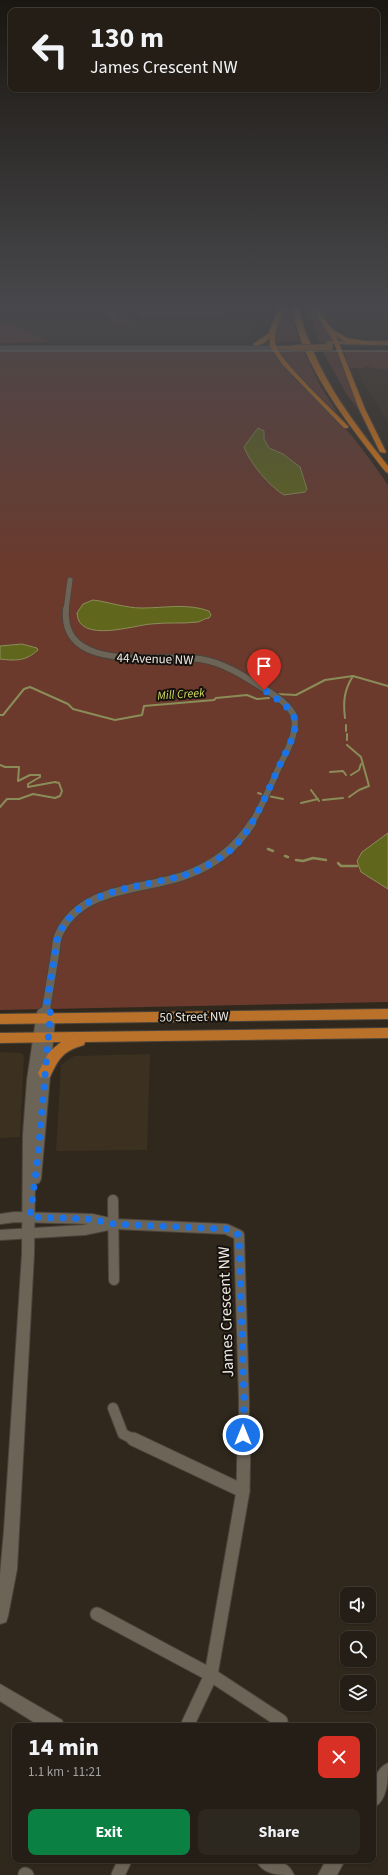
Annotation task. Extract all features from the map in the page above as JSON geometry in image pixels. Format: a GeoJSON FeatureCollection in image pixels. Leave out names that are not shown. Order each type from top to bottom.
{"type":"FeatureCollection","features":[{"type":"Feature","properties":{"kind":"highway"},"geometry":{"type":"LineString","coordinates":[[316,396],[355,436],[374,453]]}},
{"type":"Feature","properties":{"kind":"highway"},"geometry":{"type":"LineString","coordinates":[[333,396],[388,471]]}},
{"type":"Feature","properties":{"kind":"highway"},"geometry":{"type":"LineString","coordinates":[[357,396],[362,408],[375,431],[383,452]]}},
{"type":"Feature","properties":{"kind":"highway"},"geometry":{"type":"LineString","coordinates":[[353,412],[388,458]]}},
{"type":"Feature","properties":{"kind":"main road","name":"50 Street NW"},"geometry":{"type":"LineString","coordinates":[[0,1019],[46,1015],[388,1014]]}},
{"type":"Feature","properties":{"kind":"main road","name":"50 Street NW"},"geometry":{"type":"LineString","coordinates":[[0,1038],[388,1033]]}},
{"type":"Feature","properties":{"kind":"main road"},"geometry":{"type":"LineString","coordinates":[[45,1073],[53,1055],[61,1047],[94,1037]]}},
{"type":"Feature","properties":{"kind":"street","name":"44 Avenue NW"},"geometry":{"type":"LineString","coordinates":[[30,1217],[29,1134],[33,1080],[43,1038],[58,935],[62,926],[71,917],[99,897],[118,890],[182,876],[200,869],[227,853],[246,833],[295,732],[295,717],[286,704],[230,670],[201,659],[170,656],[99,655],[82,648],[70,635],[66,626],[70,580]]}},
{"type":"Feature","properties":{"kind":"street","name":"44 Avenue NW"},"geometry":{"type":"LineString","coordinates":[[0,1616],[9,1569],[12,1530],[30,1217],[38,1156],[45,1073],[43,1038]]}},
{"type":"Feature","properties":{"kind":"street"},"geometry":{"type":"LineString","coordinates":[[113,1200],[114,1280]]}},
{"type":"Feature","properties":{"kind":"street","name":"James Crescent NW"},"geometry":{"type":"LineString","coordinates":[[0,1219],[30,1217],[92,1219],[114,1224],[226,1229],[239,1235],[244,1400],[243,1491],[211,1675],[188,1723]]}},
{"type":"Feature","properties":{"kind":"street","name":"James Crescent NW"},"geometry":{"type":"LineString","coordinates":[[0,1235],[95,1230],[114,1224]]}},
{"type":"Feature","properties":{"kind":"street"},"geometry":{"type":"LineString","coordinates":[[113,1408],[123,1434],[243,1491]]}},
{"type":"Feature","properties":{"kind":"street"},"geometry":{"type":"LineString","coordinates":[[98,1614],[211,1675],[281,1721]]}},
{"type":"Feature","properties":{"kind":"street"},"geometry":{"type":"LineString","coordinates":[[0,1692],[51,1723]]}},
{"type":"Feature","properties":{"kind":"street"},"geometry":{"type":"LineString","coordinates":[[376,1794],[388,1772]]}},
{"type":"Feature","properties":{"kind":"street"},"geometry":{"type":"LineString","coordinates":[[118,1875],[124,1863]]}},
{"type":"Feature","properties":{"kind":"street"},"geometry":{"type":"LineString","coordinates":[[269,1863],[285,1875]]}},
{"type":"Feature","properties":{"kind":"street"},"geometry":{"type":"LineString","coordinates":[[327,1875],[334,1863]]}},
{"type":"Feature","properties":{"kind":"shaded area"},"geometry":{"type":"Polygon","coordinates":[[[0,396],[312,396],[348,431],[388,485],[388,1002],[0,1010],[0,396]]]}},
{"type":"Feature","properties":{"kind":"shaded area"},"geometry":{"type":"Polygon","coordinates":[[[319,396],[326,396],[338,414],[319,396]]]}},
{"type":"Feature","properties":{"kind":"shaded area"},"geometry":{"type":"Polygon","coordinates":[[[348,396],[354,396],[361,413],[348,396]]]}},
{"type":"Feature","properties":{"kind":"shaded area"},"geometry":{"type":"Polygon","coordinates":[[[371,396],[388,396],[388,421],[371,396]]]}},
{"type":"Feature","properties":{"kind":"shaded area"},"geometry":{"type":"Polygon","coordinates":[[[258,428],[264,431],[264,439],[269,448],[283,454],[300,467],[307,489],[305,492],[284,495],[272,486],[255,467],[244,447],[258,428]]]}},
{"type":"Feature","properties":{"kind":"shaded area"},"geometry":{"type":"Polygon","coordinates":[[[93,600],[136,608],[176,606],[192,607],[209,611],[211,615],[209,618],[198,622],[157,623],[121,629],[97,630],[87,628],[80,622],[77,613],[83,604],[93,600]]]}},
{"type":"Feature","properties":{"kind":"shaded area"},"geometry":{"type":"Polygon","coordinates":[[[22,644],[37,648],[38,650],[34,654],[25,658],[11,660],[0,659],[0,646],[22,644]]]}},
{"type":"Feature","properties":{"kind":"shaded area"},"geometry":{"type":"Polygon","coordinates":[[[388,833],[388,889],[361,872],[357,861],[362,852],[388,833]]]}},
{"type":"Feature","properties":{"kind":"shaded area"},"geometry":{"type":"Polygon","coordinates":[[[0,1052],[21,1053],[24,1056],[20,1137],[0,1138],[0,1052]]]}},
{"type":"Feature","properties":{"kind":"shaded area"},"geometry":{"type":"Polygon","coordinates":[[[150,1054],[147,1150],[56,1151],[61,1065],[74,1056],[150,1054]]]}},
{"type":"Feature","properties":{"kind":"waterway","name":"Mill Creek"},"geometry":{"type":"LineString","coordinates":[[276,694],[296,695],[325,680],[353,676]]}},
{"type":"Feature","properties":{"kind":"waterway"},"geometry":{"type":"LineString","coordinates":[[345,718],[345,696],[353,676]]}},
{"type":"Feature","properties":{"kind":"waterway","name":"Mill Creek"},"geometry":{"type":"LineString","coordinates":[[353,676],[388,686]]}},
{"type":"Feature","properties":{"kind":"waterway","name":"Mill Creek"},"geometry":{"type":"LineString","coordinates":[[0,715],[3,715],[24,689],[30,687],[68,704],[73,709],[115,720],[142,715],[144,706],[214,700],[216,698],[247,695],[257,699],[269,698]]}},
{"type":"Feature","properties":{"kind":"waterway"},"geometry":{"type":"LineString","coordinates":[[346,725],[346,731]]}},
{"type":"Feature","properties":{"kind":"waterway"},"geometry":{"type":"LineString","coordinates":[[347,734],[347,740]]}},
{"type":"Feature","properties":{"kind":"waterway"},"geometry":{"type":"LineString","coordinates":[[347,745],[361,757],[369,786],[359,790],[349,797]]}},
{"type":"Feature","properties":{"kind":"waterway"},"geometry":{"type":"LineString","coordinates":[[351,775],[359,770],[361,764]]}},
{"type":"Feature","properties":{"kind":"waterway","name":"Mill Creek"},"geometry":{"type":"LineString","coordinates":[[0,765],[5,767],[19,767],[18,781],[30,775],[40,775],[40,777],[28,784],[28,787],[55,782],[59,783],[62,791],[60,796],[55,798],[33,794],[19,799],[7,799],[0,807]]}},
{"type":"Feature","properties":{"kind":"waterway"},"geometry":{"type":"LineString","coordinates":[[330,772],[343,771],[346,775]]}},
{"type":"Feature","properties":{"kind":"waterway"},"geometry":{"type":"LineString","coordinates":[[311,790],[318,799]]}},
{"type":"Feature","properties":{"kind":"waterway"},"geometry":{"type":"LineString","coordinates":[[268,796],[283,799]]}},
{"type":"Feature","properties":{"kind":"waterway"},"geometry":{"type":"LineString","coordinates":[[323,800],[343,798]]}},
{"type":"Feature","properties":{"kind":"waterway"},"geometry":{"type":"LineString","coordinates":[[301,803],[318,799]]}},
{"type":"Feature","properties":{"kind":"waterway"},"geometry":{"type":"LineString","coordinates":[[268,849],[273,851]]}},
{"type":"Feature","properties":{"kind":"waterway"},"geometry":{"type":"LineString","coordinates":[[296,860],[303,861],[313,858],[326,860]]}},
{"type":"Feature","properties":{"kind":"waterway"},"geometry":{"type":"LineString","coordinates":[[338,863],[341,866],[357,866]]}},
{"type":"Feature","properties":{"kind":"route"},"geometry":{"type":"LineString","coordinates":[[243,1435],[244,1400],[239,1235],[226,1229],[114,1224],[92,1219],[30,1217],[38,1156],[51,1013],[46,1009],[58,935],[62,926],[71,917],[99,897],[137,885],[182,876],[209,864],[227,853],[236,845],[246,833],[257,812],[295,732],[295,717],[290,709],[286,704],[264,690]]}}]}
